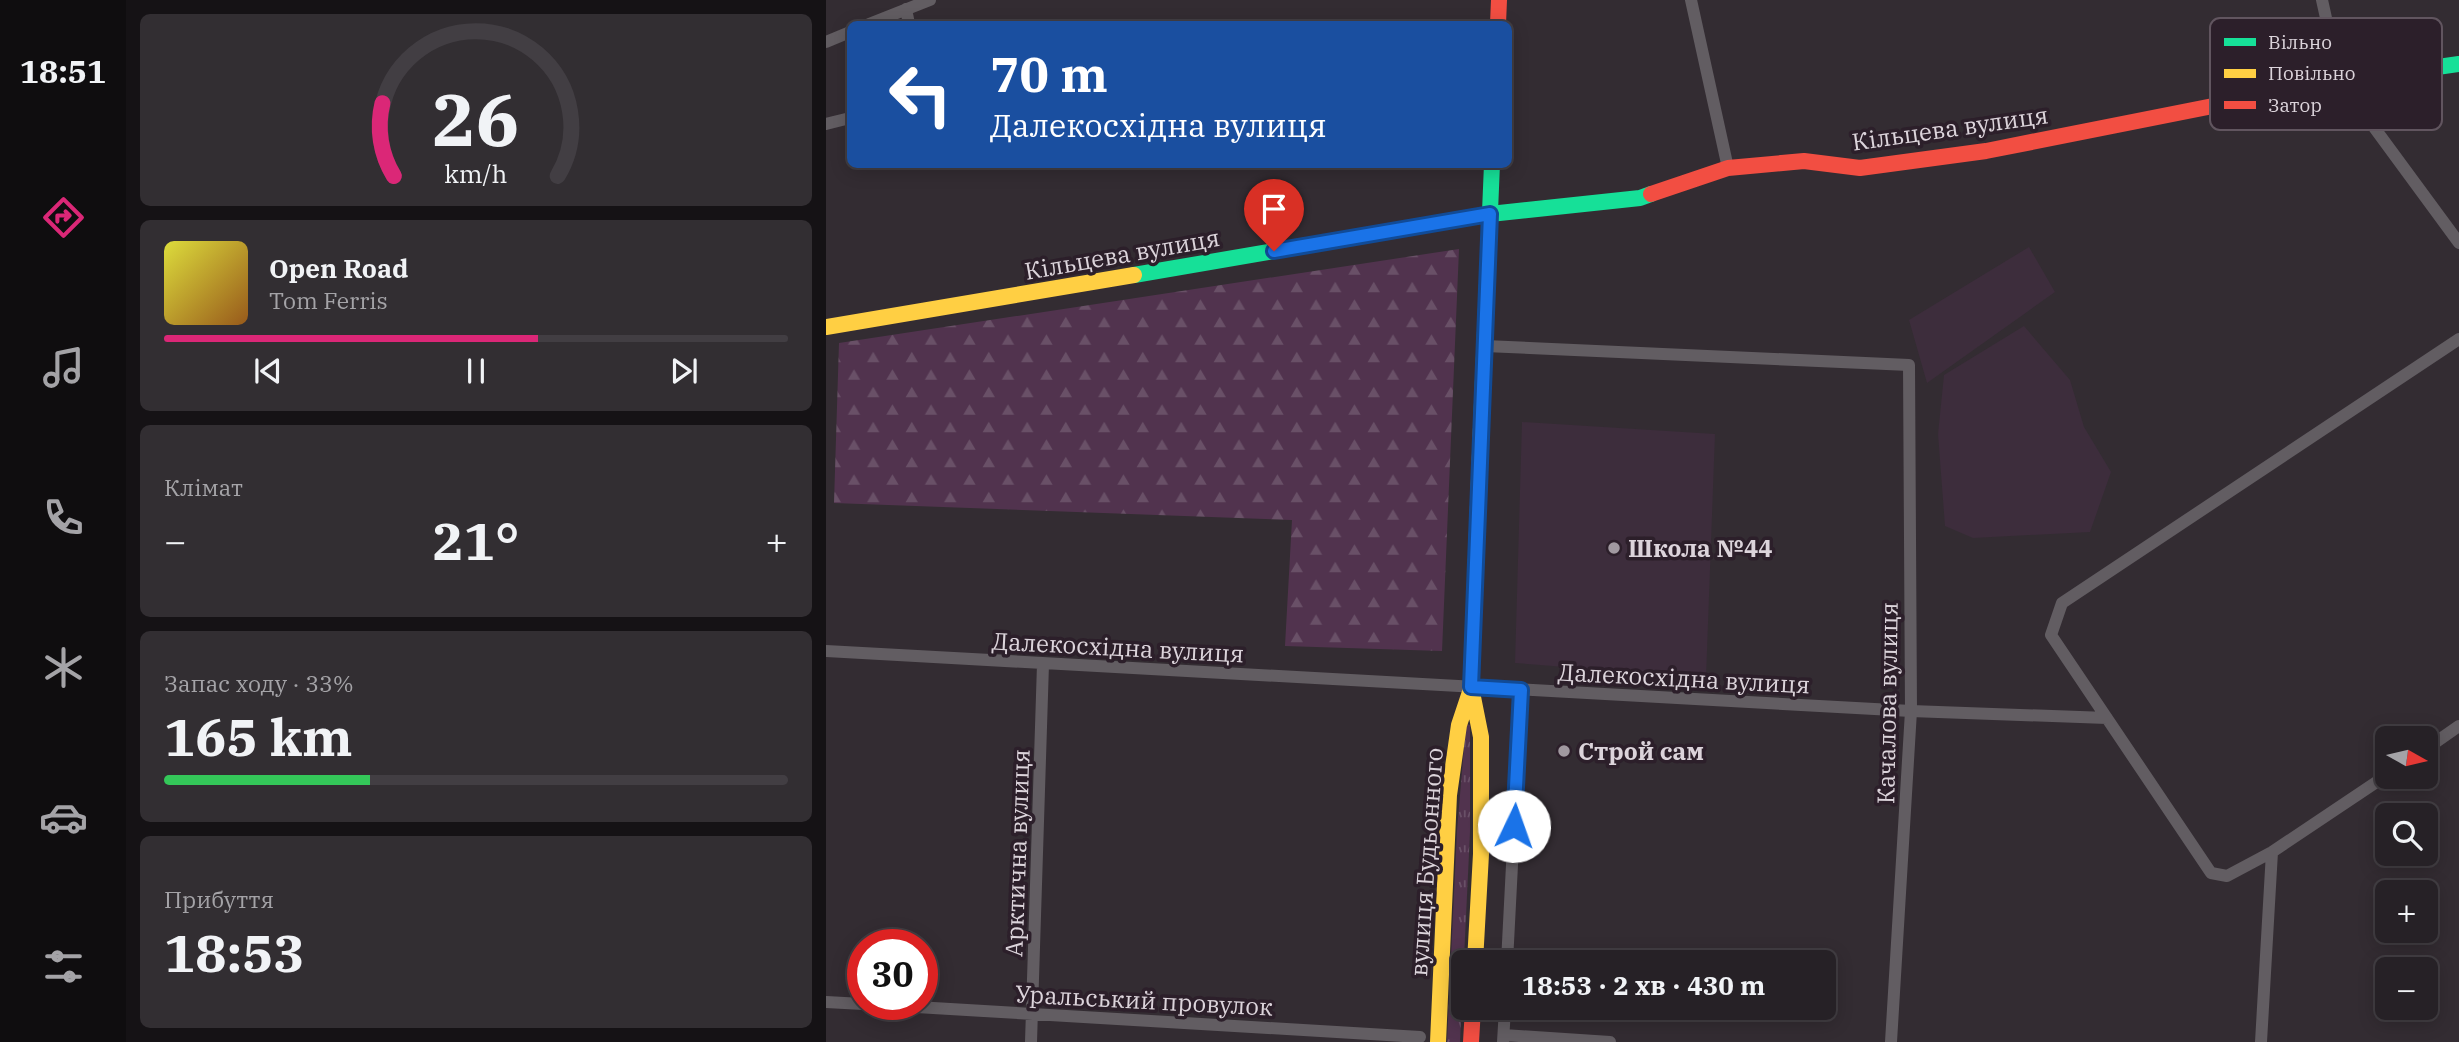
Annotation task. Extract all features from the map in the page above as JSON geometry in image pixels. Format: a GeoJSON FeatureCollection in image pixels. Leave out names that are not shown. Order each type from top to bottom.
{"type":"FeatureCollection","features":[{"type":"Feature","properties":{"kind":"street"},"geometry":{"type":"LineString","coordinates":[[876,21],[930,0]]}},
{"type":"Feature","properties":{"kind":"street"},"geometry":{"type":"LineString","coordinates":[[1498,21],[1499,0]]}},
{"type":"Feature","properties":{"kind":"street"},"geometry":{"type":"LineString","coordinates":[[1691,0],[1728,168]]}},
{"type":"Feature","properties":{"kind":"street"},"geometry":{"type":"LineString","coordinates":[[2322,0],[2326,18]]}},
{"type":"Feature","properties":{"kind":"street"},"geometry":{"type":"LineString","coordinates":[[906,9],[908,21]]}},
{"type":"Feature","properties":{"kind":"street"},"geometry":{"type":"LineString","coordinates":[[826,43],[847,33]]}},
{"type":"Feature","properties":{"kind":"street","name":"Кільцева вулиця"},"geometry":{"type":"LineString","coordinates":[[826,327],[1490,214],[1640,198],[1728,168],[1804,161],[1860,168],[1986,150],[2210,106]]}},
{"type":"Feature","properties":{"kind":"street"},"geometry":{"type":"LineString","coordinates":[[826,124],[847,119]]}},
{"type":"Feature","properties":{"kind":"street"},"geometry":{"type":"LineString","coordinates":[[2376,130],[2459,243]]}},
{"type":"Feature","properties":{"kind":"street","name":"вулиця Будьонного"},"geometry":{"type":"LineString","coordinates":[[1476,950],[1481,854],[1481,737],[1471,687],[1492,168]]}},
{"type":"Feature","properties":{"kind":"street"},"geometry":{"type":"LineString","coordinates":[[2375,783],[2273,852],[2227,876],[2211,873],[2052,635],[2062,603],[2459,339]]}},
{"type":"Feature","properties":{"kind":"street","name":"Качалова вулиця"},"geometry":{"type":"LineString","coordinates":[[1485,346],[1909,365],[1911,711],[1891,1042]]}},
{"type":"Feature","properties":{"kind":"street","name":"Далекосхідна вулиця"},"geometry":{"type":"LineString","coordinates":[[826,651],[1911,711],[2107,718]]}},
{"type":"Feature","properties":{"kind":"street","name":"Арктична вулиця"},"geometry":{"type":"LineString","coordinates":[[1031,1042],[1043,664]]}},
{"type":"Feature","properties":{"kind":"street","name":"вулиця Будьонного"},"geometry":{"type":"LineString","coordinates":[[1438,1042],[1449,795],[1459,725],[1471,687]]}},
{"type":"Feature","properties":{"kind":"street"},"geometry":{"type":"LineString","coordinates":[[1508,950],[1521,690]]}},
{"type":"Feature","properties":{"kind":"street"},"geometry":{"type":"LineString","coordinates":[[2438,741],[2459,726]]}},
{"type":"Feature","properties":{"kind":"street"},"geometry":{"type":"LineString","coordinates":[[2261,1042],[2273,852]]}},
{"type":"Feature","properties":{"kind":"street","name":"Уральський провулок"},"geometry":{"type":"LineString","coordinates":[[826,1002],[847,1003]]}},
{"type":"Feature","properties":{"kind":"street","name":"Уральський провулок"},"geometry":{"type":"LineString","coordinates":[[938,1009],[1420,1037]]}},
{"type":"Feature","properties":{"kind":"street"},"geometry":{"type":"LineString","coordinates":[[1471,1042],[1472,1020]]}},
{"type":"Feature","properties":{"kind":"street"},"geometry":{"type":"LineString","coordinates":[[1505,1020],[1504,1038],[1610,1042]]}},
{"type":"Feature","properties":{"kind":"shaded area"},"geometry":{"type":"Polygon","coordinates":[[[2029,247],[2055,292],[1927,383],[1909,320],[2029,247]]]}},
{"type":"Feature","properties":{"kind":"shaded area"},"geometry":{"type":"Polygon","coordinates":[[[2024,326],[2070,380],[2084,427],[2111,472],[2090,532],[1973,538],[1945,526],[1938,434],[1944,375],[2024,326]]]}},
{"type":"Feature","properties":{"kind":"shaded area","name":"Школа №44"},"geometry":{"type":"Polygon","coordinates":[[[1522,422],[1715,434],[1706,678],[1515,663],[1522,422]]]}},
{"type":"Feature","properties":{"kind":"green space"},"geometry":{"type":"Polygon","coordinates":[[[1459,249],[1442,651],[1285,646],[1292,520],[834,503],[839,343],[1459,249]]]}},
{"type":"Feature","properties":{"kind":"green space"},"geometry":{"type":"Polygon","coordinates":[[[1466,724],[1470,725],[1470,832],[1464,950],[1451,950],[1466,724]]]}},
{"type":"Feature","properties":{"kind":"green space"},"geometry":{"type":"Polygon","coordinates":[[[1451,958],[1451,1020],[1461,1020],[1460,1042],[1447,1042],[1451,958]]]}},
{"type":"Feature","properties":{"kind":"traffic: fast"},"geometry":{"type":"LineString","coordinates":[[2442,66],[2459,64]]}},
{"type":"Feature","properties":{"kind":"traffic: fast"},"geometry":{"type":"LineString","coordinates":[[1481,427],[1492,168]]}},
{"type":"Feature","properties":{"kind":"traffic: fast"},"geometry":{"type":"LineString","coordinates":[[1134,275],[1490,214],[1640,198],[1651,194]]}},
{"type":"Feature","properties":{"kind":"traffic: slow"},"geometry":{"type":"LineString","coordinates":[[826,327],[1134,275]]}},
{"type":"Feature","properties":{"kind":"traffic: slow"},"geometry":{"type":"LineString","coordinates":[[1476,950],[1481,854],[1481,737],[1471,687],[1481,427]]}},
{"type":"Feature","properties":{"kind":"traffic: slow"},"geometry":{"type":"LineString","coordinates":[[1438,1042],[1449,795],[1459,725],[1471,689]]}},
{"type":"Feature","properties":{"kind":"traffic: jam"},"geometry":{"type":"LineString","coordinates":[[1498,21],[1499,0]]}},
{"type":"Feature","properties":{"kind":"traffic: jam"},"geometry":{"type":"LineString","coordinates":[[1651,194],[1728,168],[1804,161],[1860,168],[1986,151],[2210,107]]}},
{"type":"Feature","properties":{"kind":"traffic: jam"},"geometry":{"type":"LineString","coordinates":[[1471,1042],[1472,1020]]}},
{"type":"Feature","properties":{"kind":"place","name":"Школа №44"},"geometry":{"type":"Point","coordinates":[1614,548]}},
{"type":"Feature","properties":{"kind":"place","name":"Строй сам"},"geometry":{"type":"Point","coordinates":[1564,751]}},
{"type":"Feature","properties":{"kind":"route"},"geometry":{"type":"LineString","coordinates":[[1274,251],[1490,214],[1471,687],[1521,690],[1514,826]]}}]}
